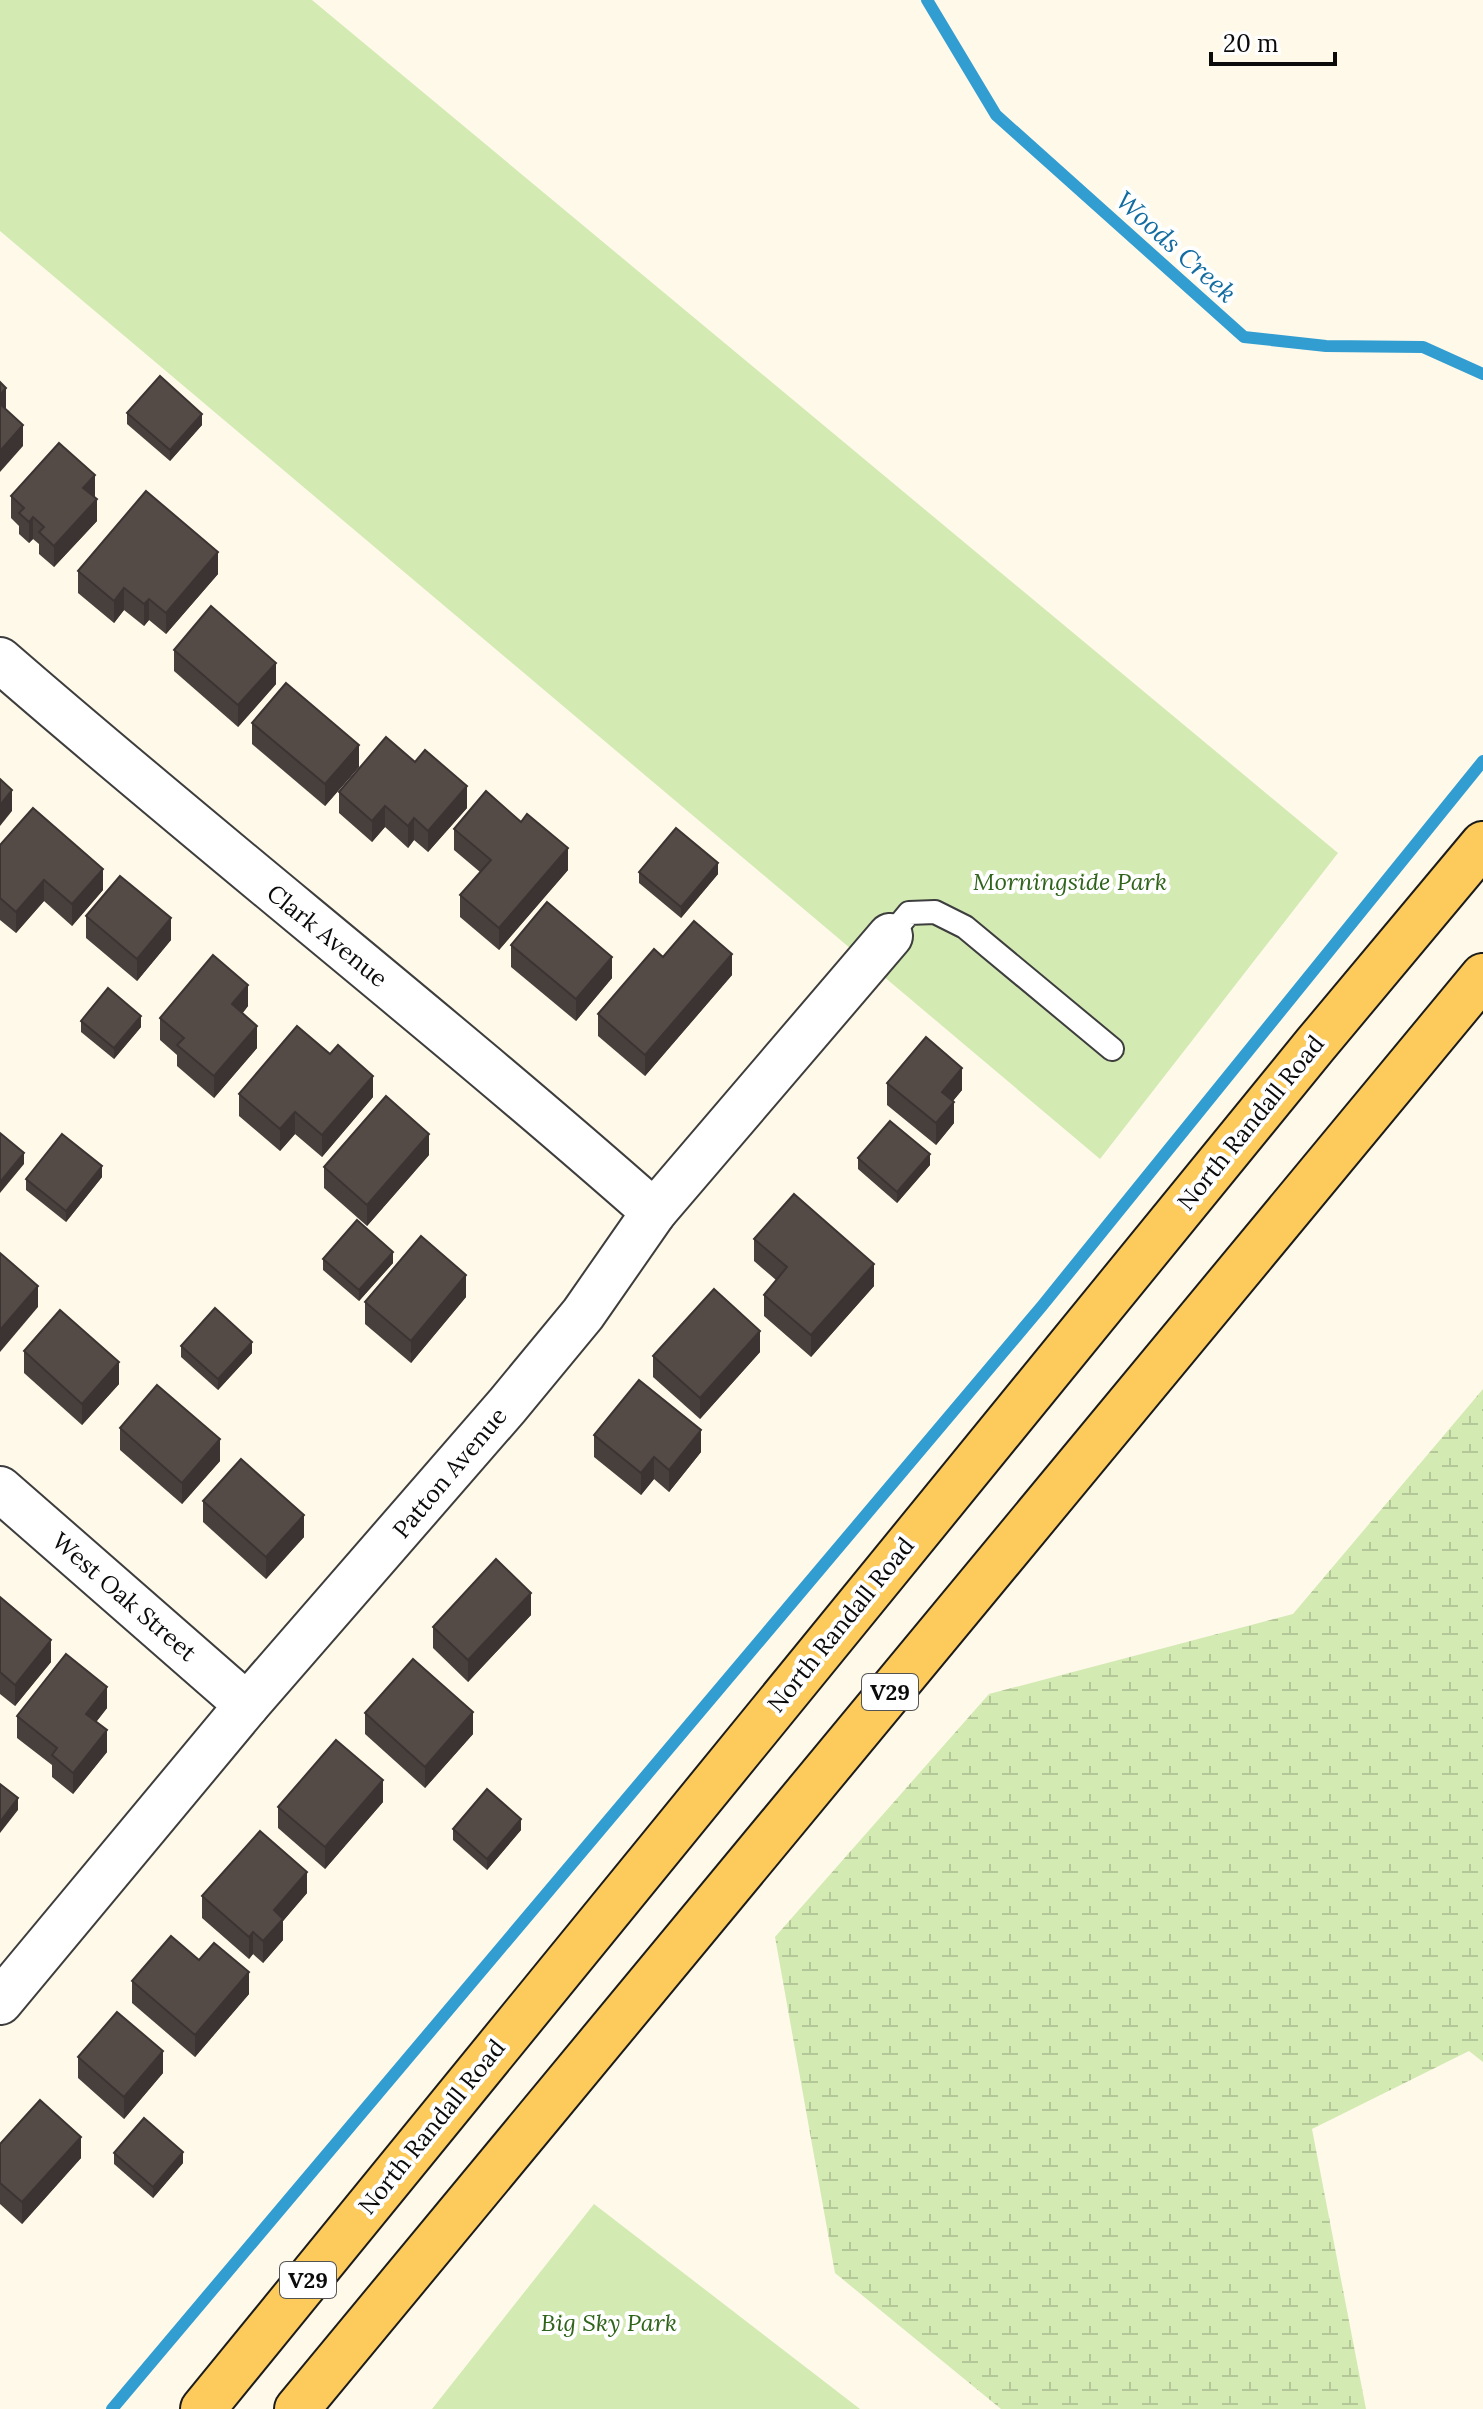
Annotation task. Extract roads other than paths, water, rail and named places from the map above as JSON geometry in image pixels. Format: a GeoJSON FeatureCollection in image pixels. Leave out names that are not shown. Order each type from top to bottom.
{"type":"FeatureCollection","features":[{"type":"Feature","properties":{"kind":"main road","name":"North Randall Road"},"geometry":{"type":"LineString","coordinates":[[203,2409],[1265,1105],[1483,844]]}},
{"type":"Feature","properties":{"kind":"main road","name":"V29"},"geometry":{"type":"LineString","coordinates":[[297,2409],[1483,976]]}},
{"type":"Feature","properties":{"kind":"street","name":"Clark Avenue"},"geometry":{"type":"LineString","coordinates":[[0,660],[325,934],[494,1071],[654,1212]]}},
{"type":"Feature","properties":{"kind":"street","name":"Patton Avenue"},"geometry":{"type":"LineString","coordinates":[[0,2002],[247,1705],[384,1551],[564,1337],[654,1212],[890,936]]}},
{"type":"Feature","properties":{"kind":"street","name":"West Oak Street"},"geometry":{"type":"LineString","coordinates":[[0,1489],[247,1705]]}},
{"type":"Feature","properties":{"kind":"lane"},"geometry":{"type":"LineString","coordinates":[[890,936],[909,913],[935,912],[965,927],[1112,1049]]}},
{"type":"Feature","properties":{"kind":"waterway","name":"Woods Creek"},"geometry":{"type":"LineString","coordinates":[[927,0],[996,115],[1244,337],[1326,346],[1423,347],[1483,374]]}},
{"type":"Feature","properties":{"kind":"waterway"},"geometry":{"type":"LineString","coordinates":[[112,2409],[1042,1306],[1483,761]]}},
{"type":"Feature","properties":{"kind":"park label","name":"Morningside Park"},"geometry":{"type":"Point","coordinates":[1070,882]}},
{"type":"Feature","properties":{"kind":"park label","name":"Big Sky Park"},"geometry":{"type":"Point","coordinates":[609,2323]}}]}
